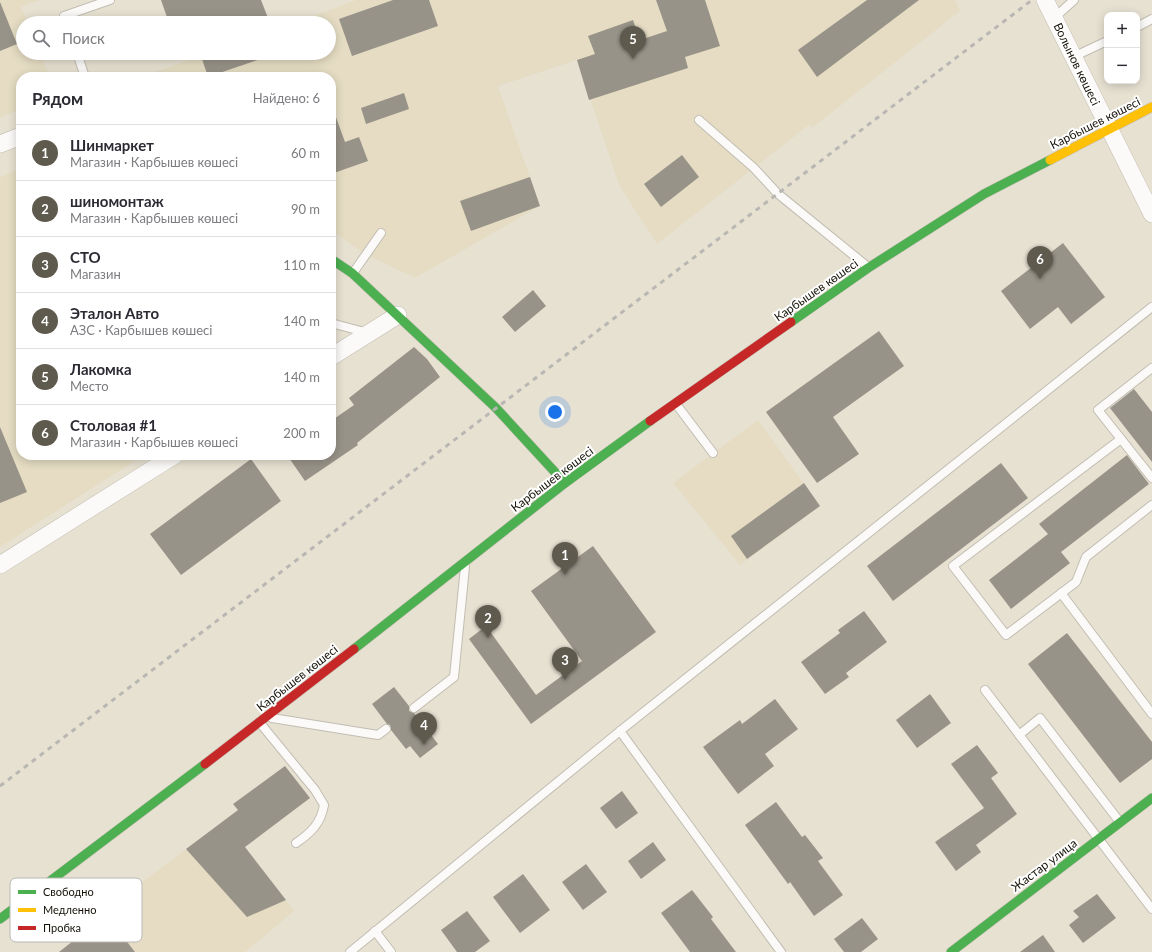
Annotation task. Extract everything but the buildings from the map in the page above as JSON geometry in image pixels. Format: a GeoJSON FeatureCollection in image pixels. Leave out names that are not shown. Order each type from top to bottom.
{"type":"FeatureCollection","features":[{"type":"Feature","properties":{"kind":"main road","name":"Карбышев көшесі"},"geometry":{"type":"LineString","coordinates":[[54,878],[264,720],[565,483],[675,403],[868,268],[984,194],[1108,128],[1152,107]]}},
{"type":"Feature","properties":{"kind":"main road"},"geometry":{"type":"LineString","coordinates":[[336,263],[352,274],[398,315],[496,408],[565,483]]}},
{"type":"Feature","properties":{"kind":"main road","name":"Жастар улица"},"geometry":{"type":"LineString","coordinates":[[951,952],[1152,798]]}},
{"type":"Feature","properties":{"kind":"main road","name":"Карбышев көшесі"},"geometry":{"type":"LineString","coordinates":[[0,919],[10,911]]}},
{"type":"Feature","properties":{"kind":"street","name":"Волынов көшесі"},"geometry":{"type":"LineString","coordinates":[[1045,0],[1152,214]]}},
{"type":"Feature","properties":{"kind":"street"},"geometry":{"type":"LineString","coordinates":[[0,144],[16,138]]}},
{"type":"Feature","properties":{"kind":"street"},"geometry":{"type":"LineString","coordinates":[[336,354],[398,315]]}},
{"type":"Feature","properties":{"kind":"street"},"geometry":{"type":"LineString","coordinates":[[0,565],[167,460]]}},
{"type":"Feature","properties":{"kind":"lane"},"geometry":{"type":"LineString","coordinates":[[64,16],[110,0]]}},
{"type":"Feature","properties":{"kind":"lane"},"geometry":{"type":"LineString","coordinates":[[1054,18],[1074,0]]}},
{"type":"Feature","properties":{"kind":"lane"},"geometry":{"type":"LineString","coordinates":[[1140,25],[1152,19]]}},
{"type":"Feature","properties":{"kind":"lane"},"geometry":{"type":"LineString","coordinates":[[1073,57],[1104,42]]}},
{"type":"Feature","properties":{"kind":"lane"},"geometry":{"type":"LineString","coordinates":[[79,60],[83,72]]}},
{"type":"Feature","properties":{"kind":"lane"},"geometry":{"type":"LineString","coordinates":[[699,120],[754,168],[777,193],[868,268]]}},
{"type":"Feature","properties":{"kind":"lane"},"geometry":{"type":"LineString","coordinates":[[352,274],[381,233]]}},
{"type":"Feature","properties":{"kind":"lane"},"geometry":{"type":"LineString","coordinates":[[350,952],[620,731],[1152,307]]}},
{"type":"Feature","properties":{"kind":"lane"},"geometry":{"type":"LineString","coordinates":[[336,324],[369,334]]}},
{"type":"Feature","properties":{"kind":"lane"},"geometry":{"type":"LineString","coordinates":[[1152,368],[1098,410],[1152,478]]}},
{"type":"Feature","properties":{"kind":"lane"},"geometry":{"type":"LineString","coordinates":[[675,403],[713,453]]}},
{"type":"Feature","properties":{"kind":"lane"},"geometry":{"type":"LineString","coordinates":[[1121,440],[953,566],[1006,635],[1076,582],[1086,557],[1152,505]]}},
{"type":"Feature","properties":{"kind":"lane"},"geometry":{"type":"LineString","coordinates":[[414,708],[454,677],[465,562]]}},
{"type":"Feature","properties":{"kind":"lane"},"geometry":{"type":"LineString","coordinates":[[1061,592],[1152,714]]}},
{"type":"Feature","properties":{"kind":"lane"},"geometry":{"type":"LineString","coordinates":[[985,690],[1152,909]]}},
{"type":"Feature","properties":{"kind":"lane"},"geometry":{"type":"LineString","coordinates":[[1019,734],[1040,718],[1120,822]]}},
{"type":"Feature","properties":{"kind":"lane"},"geometry":{"type":"LineString","coordinates":[[264,720],[378,735],[386,729]]}},
{"type":"Feature","properties":{"kind":"lane"},"geometry":{"type":"LineString","coordinates":[[264,720],[315,790],[324,805],[322,817],[311,833],[296,843]]}},
{"type":"Feature","properties":{"kind":"lane"},"geometry":{"type":"LineString","coordinates":[[620,731],[781,952]]}},
{"type":"Feature","properties":{"kind":"lane"},"geometry":{"type":"LineString","coordinates":[[375,931],[391,952]]}},
{"type":"Feature","properties":{"kind":"shaded area"},"geometry":{"type":"Polygon","coordinates":[[[0,0],[40,0],[21,7],[25,16],[16,16],[16,60],[43,60],[48,72],[16,72],[16,111],[0,118],[0,0]]]}},
{"type":"Feature","properties":{"kind":"shaded area"},"geometry":{"type":"Polygon","coordinates":[[[356,0],[955,0],[960,11],[812,128],[810,124],[657,244],[619,185],[577,60],[498,86],[540,206],[415,278],[365,254],[336,234],[336,72],[155,72],[189,60],[336,60],[336,16],[313,16],[356,0]]]}},
{"type":"Feature","properties":{"kind":"shaded area"},"geometry":{"type":"Polygon","coordinates":[[[16,170],[16,460],[136,460],[0,547],[0,177],[16,170]]]}},
{"type":"Feature","properties":{"kind":"shaded area"},"geometry":{"type":"Polygon","coordinates":[[[758,420],[820,506],[740,565],[673,483],[758,420]]]}},
{"type":"Feature","properties":{"kind":"shaded area"},"geometry":{"type":"Polygon","coordinates":[[[224,821],[294,911],[245,952],[135,952],[127,942],[142,942],[142,882],[224,821]]]}},
{"type":"Feature","properties":{"kind":"railway"},"geometry":{"type":"LineString","coordinates":[[0,786],[1032,0]]}},
{"type":"Feature","properties":{"kind":"traffic: fast"},"geometry":{"type":"LineString","coordinates":[[791,322],[868,268],[984,194],[1050,160]]}},
{"type":"Feature","properties":{"kind":"traffic: fast"},"geometry":{"type":"LineString","coordinates":[[336,262],[352,273],[496,408],[565,483]]}},
{"type":"Feature","properties":{"kind":"traffic: fast"},"geometry":{"type":"LineString","coordinates":[[354,649],[565,483],[650,421]]}},
{"type":"Feature","properties":{"kind":"traffic: fast"},"geometry":{"type":"LineString","coordinates":[[54,878],[205,764]]}},
{"type":"Feature","properties":{"kind":"traffic: fast"},"geometry":{"type":"LineString","coordinates":[[951,952],[1152,798]]}},
{"type":"Feature","properties":{"kind":"traffic: fast"},"geometry":{"type":"LineString","coordinates":[[0,919],[10,911]]}},
{"type":"Feature","properties":{"kind":"traffic: slow"},"geometry":{"type":"LineString","coordinates":[[1050,160],[1152,107]]}},
{"type":"Feature","properties":{"kind":"traffic: jam"},"geometry":{"type":"LineString","coordinates":[[650,421],[791,322]]}},
{"type":"Feature","properties":{"kind":"traffic: jam"},"geometry":{"type":"LineString","coordinates":[[205,764],[354,649]]}},
{"type":"Feature","properties":{"kind":"place","name":"Лакомка"},"geometry":{"type":"Point","coordinates":[633,59]}},
{"type":"Feature","properties":{"kind":"place","name":"Столовая #1"},"geometry":{"type":"Point","coordinates":[1040,279]}},
{"type":"Feature","properties":{"kind":"place","name":"Шинмаркет"},"geometry":{"type":"Point","coordinates":[565,575]}},
{"type":"Feature","properties":{"kind":"place","name":"шиномонтаж"},"geometry":{"type":"Point","coordinates":[488,638]}},
{"type":"Feature","properties":{"kind":"place","name":"СТО"},"geometry":{"type":"Point","coordinates":[565,680]}},
{"type":"Feature","properties":{"kind":"place","name":"Эталон Авто"},"geometry":{"type":"Point","coordinates":[424,745]}}]}
